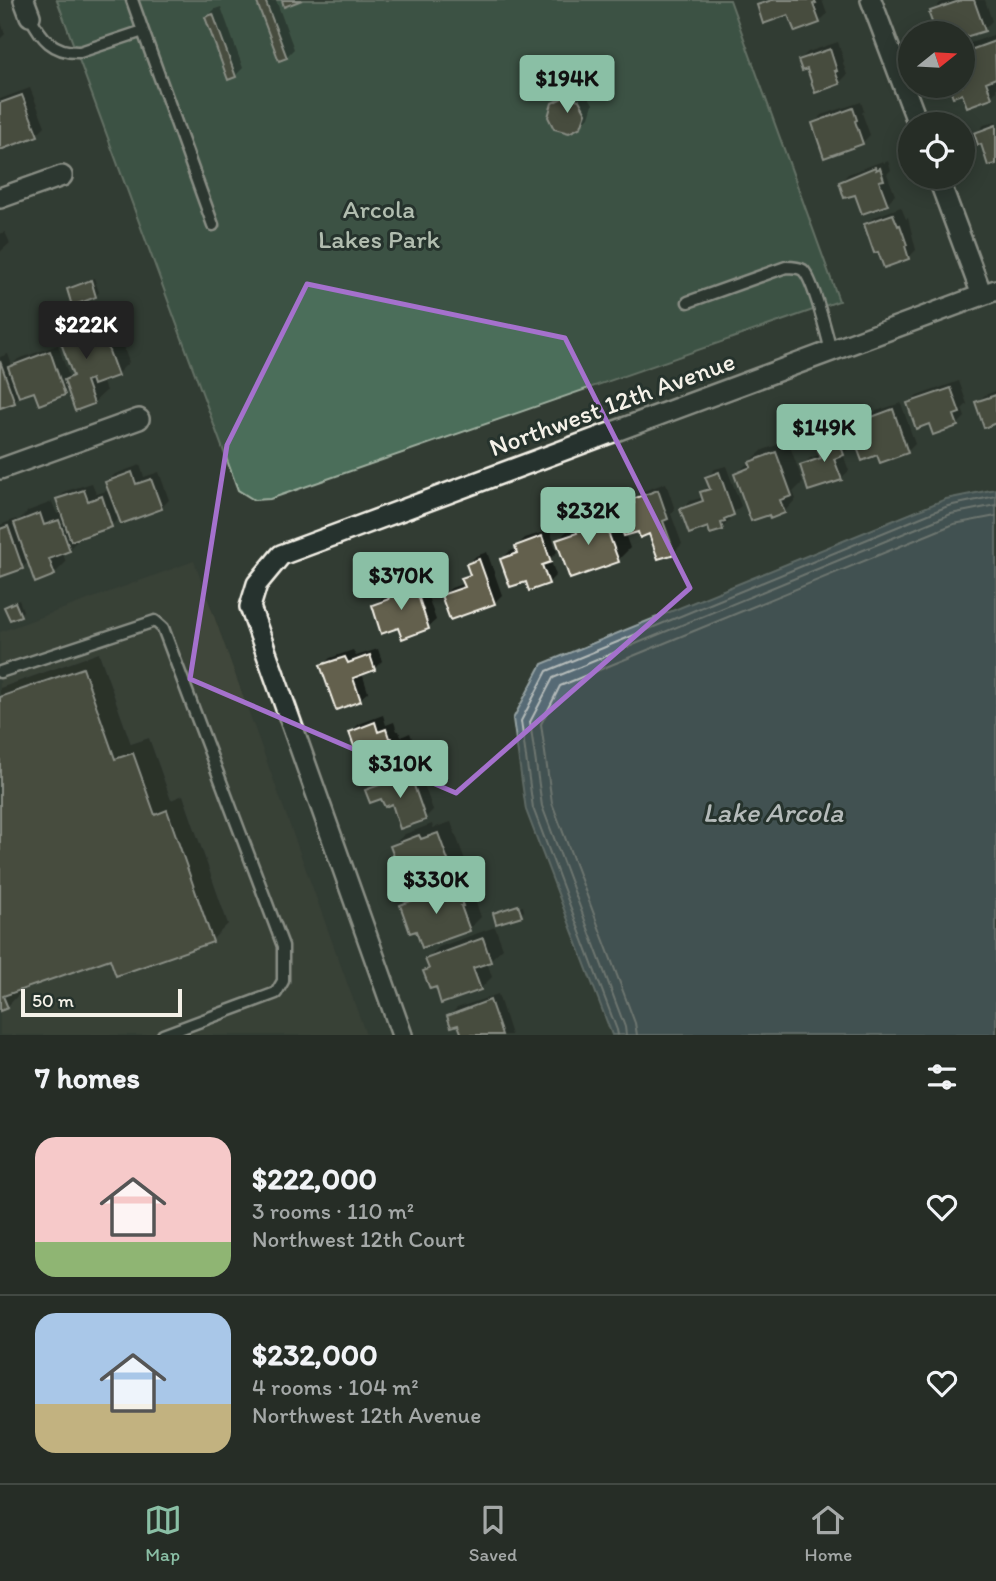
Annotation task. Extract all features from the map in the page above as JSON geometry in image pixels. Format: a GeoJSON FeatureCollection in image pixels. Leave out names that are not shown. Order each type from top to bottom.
{"type":"FeatureCollection","features":[{"type":"Feature","properties":{"kind":"street"},"geometry":{"type":"LineString","coordinates":[[872,0],[914,112]]}},
{"type":"Feature","properties":{"kind":"street"},"geometry":{"type":"LineString","coordinates":[[0,198],[62,176]]}},
{"type":"Feature","properties":{"kind":"street"},"geometry":{"type":"LineString","coordinates":[[943,189],[989,292]]}},
{"type":"Feature","properties":{"kind":"street","name":"Northwest 12th Avenue"},"geometry":{"type":"LineString","coordinates":[[402,1035],[250,607],[257,584],[281,555],[989,292]]}},
{"type":"Feature","properties":{"kind":"street"},"geometry":{"type":"LineString","coordinates":[[0,469],[139,419]]}},
{"type":"Feature","properties":{"kind":"lane"},"geometry":{"type":"LineString","coordinates":[[132,0],[213,225]]}},
{"type":"Feature","properties":{"kind":"lane"},"geometry":{"type":"LineString","coordinates":[[27,8],[37,30],[46,40],[58,49],[70,52],[80,52],[143,31]]}},
{"type":"Feature","properties":{"kind":"lane"},"geometry":{"type":"LineString","coordinates":[[688,302],[786,267],[795,267],[802,270],[813,290],[831,351]]}},
{"type":"Feature","properties":{"kind":"lane"},"geometry":{"type":"LineString","coordinates":[[0,672],[155,621],[163,628],[283,946],[283,981],[275,993],[163,1035]]}},
{"type":"Feature","properties":{"kind":"highlighted area"},"geometry":{"type":"Polygon","coordinates":[[[307,284],[565,338],[690,588],[456,793],[190,679],[227,445],[307,284]]]}},
{"type":"Feature","properties":{"kind":"shaded area"},"geometry":{"type":"Polygon","coordinates":[[[194,561],[366,1035],[0,1035],[0,632],[194,561]]]}},
{"type":"Feature","properties":{"kind":"green space","name":"Arcola Lakes Park"},"geometry":{"type":"Polygon","coordinates":[[[57,0],[730,0],[839,301],[270,499],[254,500],[238,490],[57,0]]]}},
{"type":"Feature","properties":{"kind":"water","name":"Lake Arcola"},"geometry":{"type":"Polygon","coordinates":[[[996,489],[996,1035],[612,1035],[526,810],[513,719],[542,664],[946,499],[996,489]]]}},
{"type":"Feature","properties":{"kind":"building"},"geometry":{"type":"Polygon","coordinates":[[[256,0],[265,0],[287,58],[279,61],[256,0]]]}},
{"type":"Feature","properties":{"kind":"building"},"geometry":{"type":"Polygon","coordinates":[[[282,0],[302,0],[284,7],[282,0]]]}},
{"type":"Feature","properties":{"kind":"building"},"geometry":{"type":"Polygon","coordinates":[[[772,0],[814,0],[820,23],[795,32],[788,15],[763,24],[757,5],[772,0]]]}},
{"type":"Feature","properties":{"kind":"building"},"geometry":{"type":"Polygon","coordinates":[[[962,0],[974,0],[985,31],[975,34],[975,21],[932,21],[930,11],[962,0]]]}},
{"type":"Feature","properties":{"kind":"building"},"geometry":{"type":"Polygon","coordinates":[[[213,14],[236,77],[228,80],[205,17],[213,14]]]}},
{"type":"Feature","properties":{"kind":"building"},"geometry":{"type":"Polygon","coordinates":[[[995,41],[996,78],[986,82],[992,98],[967,107],[964,98],[975,98],[975,48],[995,41]]]}},
{"type":"Feature","properties":{"kind":"building"},"geometry":{"type":"Polygon","coordinates":[[[830,49],[840,84],[815,93],[807,69],[802,71],[798,60],[830,49]]]}},
{"type":"Feature","properties":{"kind":"building"},"geometry":{"type":"Polygon","coordinates":[[[22,95],[38,136],[0,150],[0,103],[22,95]]]}},
{"type":"Feature","properties":{"kind":"building"},"geometry":{"type":"Polygon","coordinates":[[[566,96],[579,100],[586,113],[581,127],[569,133],[554,129],[548,117],[552,103],[566,96]]]}},
{"type":"Feature","properties":{"kind":"building"},"geometry":{"type":"Polygon","coordinates":[[[853,108],[863,144],[824,158],[812,123],[853,108]]]}},
{"type":"Feature","properties":{"kind":"building"},"geometry":{"type":"Polygon","coordinates":[[[996,125],[996,164],[988,166],[975,133],[996,125]]]}},
{"type":"Feature","properties":{"kind":"building"},"geometry":{"type":"Polygon","coordinates":[[[875,167],[876,170],[880,168],[884,180],[879,181],[888,205],[862,214],[855,195],[844,198],[839,182],[875,167]]]}},
{"type":"Feature","properties":{"kind":"building"},"geometry":{"type":"Polygon","coordinates":[[[893,214],[898,226],[900,225],[909,259],[884,268],[878,252],[874,253],[864,224],[893,214]]]}},
{"type":"Feature","properties":{"kind":"building"},"geometry":{"type":"Polygon","coordinates":[[[91,280],[96,297],[72,306],[67,289],[91,280]]]}},
{"type":"Feature","properties":{"kind":"building"},"geometry":{"type":"Polygon","coordinates":[[[97,318],[118,376],[93,385],[91,379],[86,381],[94,404],[75,411],[64,380],[73,376],[57,332],[97,318]]]}},
{"type":"Feature","properties":{"kind":"building"},"geometry":{"type":"Polygon","coordinates":[[[50,351],[65,395],[39,405],[34,392],[19,397],[8,367],[50,351]]]}},
{"type":"Feature","properties":{"kind":"building"},"geometry":{"type":"Polygon","coordinates":[[[0,361],[15,403],[0,408],[0,361]]]}},
{"type":"Feature","properties":{"kind":"building"},"geometry":{"type":"Polygon","coordinates":[[[951,388],[960,413],[954,415],[958,426],[933,435],[929,424],[916,429],[907,403],[951,388]]]}},
{"type":"Feature","properties":{"kind":"building"},"geometry":{"type":"Polygon","coordinates":[[[996,395],[996,423],[984,428],[975,402],[996,395]]]}},
{"type":"Feature","properties":{"kind":"building"},"geometry":{"type":"Polygon","coordinates":[[[893,409],[908,453],[880,463],[877,455],[862,461],[851,431],[868,425],[866,419],[893,409]]]}},
{"type":"Feature","properties":{"kind":"building"},"geometry":{"type":"Polygon","coordinates":[[[835,430],[844,455],[834,459],[842,480],[808,491],[800,465],[821,458],[818,450],[826,447],[822,434],[835,430]]]}},
{"type":"Feature","properties":{"kind":"building"},"geometry":{"type":"Polygon","coordinates":[[[776,452],[792,496],[780,500],[785,513],[770,519],[769,515],[751,521],[734,474],[751,467],[749,462],[776,452]]]}},
{"type":"Feature","properties":{"kind":"building"},"geometry":{"type":"Polygon","coordinates":[[[132,472],[136,484],[151,479],[162,509],[121,524],[105,482],[132,472]]]}},
{"type":"Feature","properties":{"kind":"building"},"geometry":{"type":"Polygon","coordinates":[[[719,472],[734,515],[721,523],[723,530],[710,534],[708,527],[689,534],[680,509],[703,501],[700,492],[710,489],[705,477],[719,472]]]}},
{"type":"Feature","properties":{"kind":"building"},"geometry":{"type":"Polygon","coordinates":[[[84,490],[88,501],[102,496],[112,527],[71,541],[56,499],[84,490]]]}},
{"type":"Feature","properties":{"kind":"building"},"geometry":{"type":"Polygon","coordinates":[[[658,490],[668,519],[663,521],[675,554],[658,559],[649,534],[640,538],[638,532],[624,536],[615,510],[634,503],[633,499],[658,490]]]}},
{"type":"Feature","properties":{"kind":"building"},"geometry":{"type":"Polygon","coordinates":[[[40,513],[44,525],[59,520],[70,551],[49,559],[55,575],[35,583],[14,523],[40,513]]]}},
{"type":"Feature","properties":{"kind":"building"},"geometry":{"type":"Polygon","coordinates":[[[601,513],[619,562],[570,579],[556,540],[577,533],[573,523],[601,513]]]}},
{"type":"Feature","properties":{"kind":"building"},"geometry":{"type":"Polygon","coordinates":[[[8,526],[23,569],[0,577],[0,529],[8,526]]]}},
{"type":"Feature","properties":{"kind":"building"},"geometry":{"type":"Polygon","coordinates":[[[542,536],[551,562],[542,565],[549,584],[529,591],[526,582],[510,587],[500,559],[517,553],[515,546],[542,536]]]}},
{"type":"Feature","properties":{"kind":"building"},"geometry":{"type":"Polygon","coordinates":[[[479,559],[495,604],[450,620],[441,595],[465,587],[461,578],[470,575],[466,564],[479,559]]]}},
{"type":"Feature","properties":{"kind":"building"},"geometry":{"type":"Polygon","coordinates":[[[414,583],[429,629],[402,639],[398,628],[381,634],[372,605],[389,599],[386,592],[414,583]]]}},
{"type":"Feature","properties":{"kind":"building"},"geometry":{"type":"Polygon","coordinates":[[[15,602],[21,616],[10,620],[4,607],[15,602]]]}},
{"type":"Feature","properties":{"kind":"building"},"geometry":{"type":"Polygon","coordinates":[[[370,655],[375,670],[353,678],[361,701],[336,710],[320,665],[345,657],[348,663],[370,655]]]}},
{"type":"Feature","properties":{"kind":"building"},"geometry":{"type":"Polygon","coordinates":[[[83,668],[115,759],[133,753],[155,815],[167,810],[213,942],[116,976],[110,959],[3,996],[8,1008],[0,1011],[0,697],[83,668]]]}},
{"type":"Feature","properties":{"kind":"building"},"geometry":{"type":"Polygon","coordinates":[[[375,722],[378,732],[386,729],[393,743],[402,740],[409,759],[372,773],[366,758],[359,760],[349,732],[375,722]]]}},
{"type":"Feature","properties":{"kind":"building"},"geometry":{"type":"Polygon","coordinates":[[[410,774],[426,820],[400,829],[392,804],[385,807],[381,799],[370,803],[365,790],[410,774]]]}},
{"type":"Feature","properties":{"kind":"building"},"geometry":{"type":"Polygon","coordinates":[[[438,833],[453,874],[410,889],[400,861],[396,862],[390,846],[419,835],[421,839],[438,833]]]}},
{"type":"Feature","properties":{"kind":"building"},"geometry":{"type":"Polygon","coordinates":[[[453,885],[455,891],[458,890],[470,931],[422,948],[416,931],[410,933],[400,905],[453,885]]]}},
{"type":"Feature","properties":{"kind":"building"},"geometry":{"type":"Polygon","coordinates":[[[518,905],[522,916],[496,924],[493,913],[518,905]]]}},
{"type":"Feature","properties":{"kind":"building"},"geometry":{"type":"Polygon","coordinates":[[[483,938],[491,962],[473,968],[481,990],[441,1004],[436,987],[430,989],[423,971],[429,969],[425,959],[483,938]]]}},
{"type":"Feature","properties":{"kind":"building"},"geometry":{"type":"Polygon","coordinates":[[[490,1000],[502,1035],[462,1035],[458,1025],[451,1027],[447,1016],[490,1000]]]}}]}
